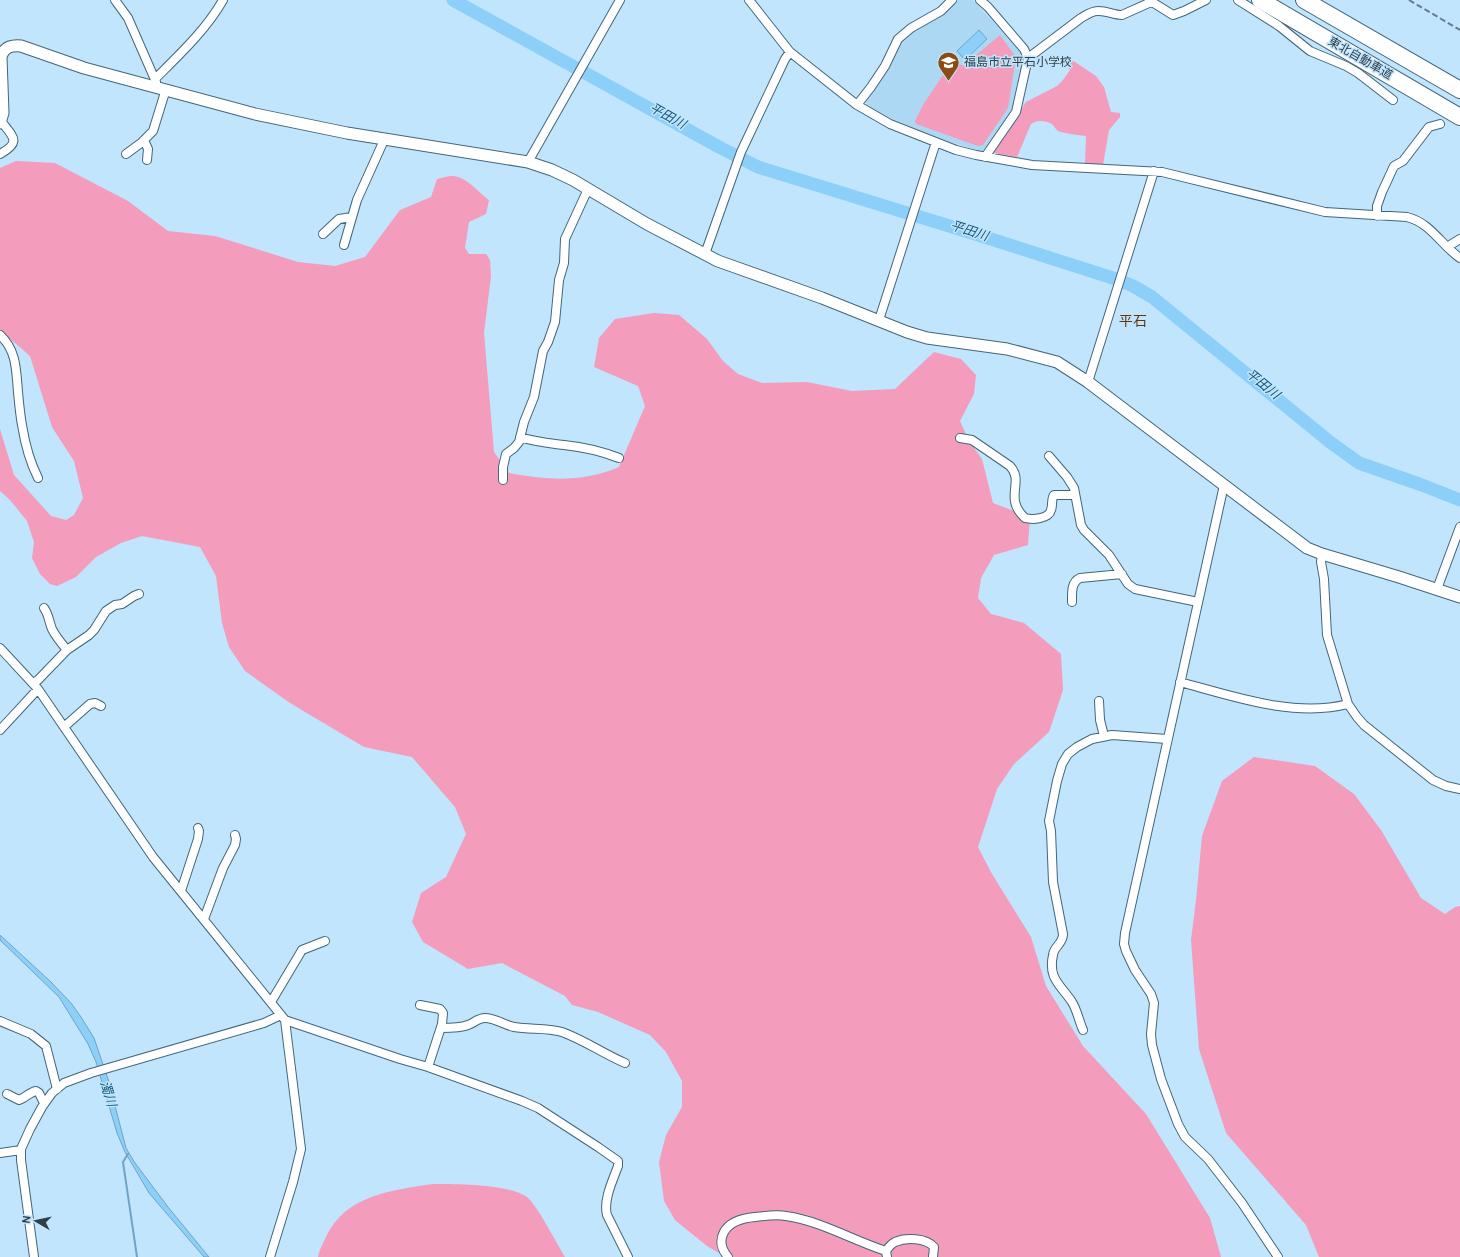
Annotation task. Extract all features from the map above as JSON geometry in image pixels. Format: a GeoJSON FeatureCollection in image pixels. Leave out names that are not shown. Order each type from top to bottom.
{"type":"FeatureCollection","features":[{"type":"Feature","properties":{"kind":"highway","name":"東北自動車道"},"geometry":{"type":"LineString","coordinates":[[1260,0],[1460,117]]}},
{"type":"Feature","properties":{"kind":"highway","name":"東北自動車道"},"geometry":{"type":"LineString","coordinates":[[1304,0],[1460,90]]}},
{"type":"Feature","properties":{"kind":"street"},"geometry":{"type":"LineString","coordinates":[[116,0],[128,18],[160,86]]}},
{"type":"Feature","properties":{"kind":"street"},"geometry":{"type":"LineString","coordinates":[[126,154],[153,131],[160,86],[193,40],[208,23],[223,0]]}},
{"type":"Feature","properties":{"kind":"street"},"geometry":{"type":"LineString","coordinates":[[528,162],[620,0]]}},
{"type":"Feature","properties":{"kind":"street"},"geometry":{"type":"LineString","coordinates":[[749,0],[790,52],[857,105],[890,124],[956,150],[985,157],[1032,165],[1154,171],[1210,183],[1325,212],[1407,217],[1418,220],[1460,258]]}},
{"type":"Feature","properties":{"kind":"street"},"geometry":{"type":"LineString","coordinates":[[857,105],[875,82],[898,39],[911,28],[941,11],[952,0]]}},
{"type":"Feature","properties":{"kind":"street"},"geometry":{"type":"LineString","coordinates":[[980,0],[988,7],[1024,49],[1028,58],[1016,112],[985,157]]}},
{"type":"Feature","properties":{"kind":"street"},"geometry":{"type":"LineString","coordinates":[[1028,58],[1080,18],[1088,14],[1099,11],[1122,15],[1150,1],[1173,15],[1206,0]]}},
{"type":"Feature","properties":{"kind":"street"},"geometry":{"type":"LineString","coordinates":[[1238,0],[1279,26],[1310,52],[1346,66],[1358,73],[1392,100]]}},
{"type":"Feature","properties":{"kind":"street"},"geometry":{"type":"LineString","coordinates":[[0,154],[14,145],[14,140],[10,133],[0,122],[3,113],[1,57],[3,52],[11,46],[21,46],[84,68],[160,86],[255,114],[347,133],[386,138],[528,162],[552,170],[588,189],[646,224],[718,261],[765,277],[907,332],[927,338],[1007,349],[1057,362],[1088,382],[1307,548],[1460,597]]}},
{"type":"Feature","properties":{"kind":"street"},"geometry":{"type":"LineString","coordinates":[[705,254],[741,153],[785,59],[790,52]]}},
{"type":"Feature","properties":{"kind":"street"},"geometry":{"type":"LineString","coordinates":[[1377,216],[1377,206],[1394,166],[1403,161],[1429,127],[1440,124]]}},
{"type":"Feature","properties":{"kind":"street"},"geometry":{"type":"LineString","coordinates":[[344,245],[357,200],[386,138]]}},
{"type":"Feature","properties":{"kind":"street"},"geometry":{"type":"LineString","coordinates":[[144,140],[148,149],[147,160]]}},
{"type":"Feature","properties":{"kind":"street"},"geometry":{"type":"LineString","coordinates":[[879,320],[936,142]]}},
{"type":"Feature","properties":{"kind":"street"},"geometry":{"type":"LineString","coordinates":[[1088,382],[1154,171]]}},
{"type":"Feature","properties":{"kind":"street"},"geometry":{"type":"LineString","coordinates":[[503,480],[503,467],[506,454],[519,442],[524,422],[534,397],[543,351],[555,322],[558,280],[564,263],[565,239],[588,189]]}},
{"type":"Feature","properties":{"kind":"street"},"geometry":{"type":"LineString","coordinates":[[323,234],[339,219],[352,217]]}},
{"type":"Feature","properties":{"kind":"street"},"geometry":{"type":"LineString","coordinates":[[1447,246],[1460,240]]}},
{"type":"Feature","properties":{"kind":"street"},"geometry":{"type":"LineString","coordinates":[[0,335],[8,343],[12,350],[28,453],[38,478]]}},
{"type":"Feature","properties":{"kind":"street"},"geometry":{"type":"LineString","coordinates":[[520,437],[533,442],[600,451],[619,458]]}},
{"type":"Feature","properties":{"kind":"street"},"geometry":{"type":"LineString","coordinates":[[960,438],[972,440],[1014,470],[1016,478],[1014,498],[1017,509],[1025,518],[1034,519],[1050,514],[1054,495],[1075,495]]}},
{"type":"Feature","properties":{"kind":"street"},"geometry":{"type":"LineString","coordinates":[[1048,456],[1067,477],[1074,488],[1081,525],[1084,530],[1109,555],[1128,584],[1135,589],[1198,602]]}},
{"type":"Feature","properties":{"kind":"street"},"geometry":{"type":"LineString","coordinates":[[1224,485],[1167,740],[1125,933],[1124,944],[1135,970],[1151,994],[1154,1003],[1151,1034],[1152,1045],[1178,1124],[1185,1137],[1208,1159],[1242,1203],[1278,1257]]}},
{"type":"Feature","properties":{"kind":"street"},"geometry":{"type":"LineString","coordinates":[[1437,589],[1460,527]]}},
{"type":"Feature","properties":{"kind":"street"},"geometry":{"type":"LineString","coordinates":[[1322,554],[1321,562],[1324,583],[1327,635],[1348,704],[1364,725],[1433,780],[1446,786],[1460,789]]}},
{"type":"Feature","properties":{"kind":"street"},"geometry":{"type":"LineString","coordinates":[[1072,602],[1074,583],[1077,579],[1122,574]]}},
{"type":"Feature","properties":{"kind":"street"},"geometry":{"type":"LineString","coordinates":[[0,730],[35,686],[38,680],[68,650],[94,630],[106,611],[139,594]]}},
{"type":"Feature","properties":{"kind":"street"},"geometry":{"type":"LineString","coordinates":[[44,608],[47,612],[52,628],[68,650]]}},
{"type":"Feature","properties":{"kind":"street"},"geometry":{"type":"LineString","coordinates":[[0,648],[35,686],[153,857],[283,1018],[301,1149],[293,1182],[270,1257]]}},
{"type":"Feature","properties":{"kind":"street"},"geometry":{"type":"LineString","coordinates":[[1180,682],[1264,705],[1320,709],[1336,708],[1348,704]]}},
{"type":"Feature","properties":{"kind":"street"},"geometry":{"type":"LineString","coordinates":[[1099,701],[1100,720],[1104,736]]}},
{"type":"Feature","properties":{"kind":"street"},"geometry":{"type":"LineString","coordinates":[[64,728],[90,704],[95,703],[100,706]]}},
{"type":"Feature","properties":{"kind":"street"},"geometry":{"type":"LineString","coordinates":[[1083,1030],[1072,1002],[1053,975],[1052,954],[1062,941],[1063,934],[1053,882],[1051,831],[1049,821],[1057,781],[1064,759],[1077,747],[1092,739],[1112,735],[1167,740]]}},
{"type":"Feature","properties":{"kind":"street"},"geometry":{"type":"LineString","coordinates":[[181,891],[198,839],[198,828]]}},
{"type":"Feature","properties":{"kind":"street"},"geometry":{"type":"LineString","coordinates":[[204,920],[223,868],[234,845],[236,839],[235,835]]}},
{"type":"Feature","properties":{"kind":"street"},"geometry":{"type":"LineString","coordinates":[[271,1002],[302,950],[325,941]]}},
{"type":"Feature","properties":{"kind":"street"},"geometry":{"type":"LineString","coordinates":[[420,1005],[441,1010],[443,1016],[441,1028],[428,1067]]}},
{"type":"Feature","properties":{"kind":"street"},"geometry":{"type":"LineString","coordinates":[[34,1257],[21,1160],[21,1150],[30,1129],[52,1093],[64,1083],[91,1073],[283,1018],[400,1059],[428,1067],[522,1101],[538,1108],[598,1147],[618,1161],[618,1166],[605,1210],[628,1257]]}},
{"type":"Feature","properties":{"kind":"street"},"geometry":{"type":"LineString","coordinates":[[441,1028],[468,1025],[480,1018],[499,1021],[512,1027],[530,1030],[544,1028],[562,1032],[625,1063]]}},
{"type":"Feature","properties":{"kind":"street"},"geometry":{"type":"LineString","coordinates":[[0,1022],[31,1034],[46,1046],[57,1089]]}},
{"type":"Feature","properties":{"kind":"street"},"geometry":{"type":"LineString","coordinates":[[7,1094],[19,1100],[36,1091],[39,1093],[44,1104]]}},
{"type":"Feature","properties":{"kind":"street"},"geometry":{"type":"LineString","coordinates":[[0,1153],[21,1150]]}},
{"type":"Feature","properties":{"kind":"street"},"geometry":{"type":"LineString","coordinates":[[728,1257],[723,1251],[722,1237],[724,1231],[730,1224],[745,1218],[763,1216],[784,1216],[829,1227],[886,1254],[894,1242],[918,1239],[931,1243],[934,1247],[933,1257]]}},
{"type":"Feature","properties":{"kind":"shaded area","name":"福島市立平石小学校"},"geometry":{"type":"Polygon","coordinates":[[[957,0],[973,0],[1023,55],[1024,60],[1014,107],[982,152],[942,139],[866,107],[867,100],[906,36],[936,19],[957,0]]]}},
{"type":"Feature","properties":{"kind":"shaded area"},"geometry":{"type":"Polygon","coordinates":[[[1000,35],[1016,57],[1008,108],[983,145],[978,146],[916,124],[915,121],[923,105],[953,60],[963,66],[1000,35]]]}},
{"type":"Feature","properties":{"kind":"shaded area"},"geometry":{"type":"Polygon","coordinates":[[[1072,60],[1096,76],[1104,87],[1111,112],[1120,113],[1120,117],[1109,130],[1103,165],[1085,164],[1086,136],[1059,131],[1052,124],[1044,121],[1038,121],[1031,124],[1017,157],[994,153],[1026,102],[1057,86],[1070,70],[1067,66],[1072,60]]]}},
{"type":"Feature","properties":{"kind":"shaded area"},"geometry":{"type":"Polygon","coordinates":[[[16,161],[55,163],[128,201],[168,231],[215,236],[298,262],[335,266],[365,257],[400,210],[431,197],[437,179],[452,176],[467,181],[489,200],[486,214],[469,222],[465,248],[469,254],[486,254],[490,260],[491,276],[484,333],[494,452],[509,473],[564,479],[591,476],[619,467],[645,406],[638,386],[594,367],[599,338],[615,319],[654,313],[679,315],[707,339],[723,361],[738,374],[762,383],[807,382],[852,391],[895,389],[934,352],[961,359],[976,375],[974,394],[960,421],[969,441],[982,459],[993,503],[1030,517],[1028,545],[994,555],[981,578],[978,598],[991,614],[1024,623],[1061,654],[1063,690],[1049,732],[1014,764],[997,789],[978,847],[992,874],[1031,937],[1046,986],[1083,1046],[1146,1114],[1210,1218],[1221,1257],[726,1257],[707,1246],[675,1220],[664,1201],[659,1162],[666,1135],[682,1107],[682,1081],[666,1052],[650,1035],[598,1012],[572,1005],[565,996],[502,963],[468,969],[423,942],[412,922],[421,893],[446,877],[466,834],[455,807],[412,757],[364,747],[290,703],[245,671],[229,647],[222,623],[216,576],[200,547],[142,536],[121,543],[96,557],[76,577],[57,586],[50,584],[40,574],[32,558],[34,542],[27,521],[10,500],[0,491],[0,429],[14,475],[51,516],[66,520],[74,515],[83,498],[74,461],[52,427],[30,356],[0,330],[0,168],[16,161]]]}},
{"type":"Feature","properties":{"kind":"shaded area"},"geometry":{"type":"Polygon","coordinates":[[[1254,757],[1315,766],[1354,794],[1381,830],[1421,898],[1445,914],[1455,907],[1460,906],[1460,1257],[1319,1257],[1306,1225],[1226,1133],[1199,1049],[1191,940],[1202,836],[1222,781],[1254,757]]]}},
{"type":"Feature","properties":{"kind":"shaded area"},"geometry":{"type":"Polygon","coordinates":[[[433,1184],[495,1187],[508,1189],[527,1197],[541,1216],[565,1257],[318,1257],[320,1249],[334,1223],[345,1212],[358,1203],[387,1192],[433,1184]]]}},
{"type":"Feature","properties":{"kind":"water"},"geometry":{"type":"Polygon","coordinates":[[[979,30],[987,39],[965,60],[957,51],[979,30]]]}},
{"type":"Feature","properties":{"kind":"water","name":"濁川"},"geometry":{"type":"Polygon","coordinates":[[[0,935],[51,982],[71,1003],[81,1017],[94,1038],[108,1079],[126,1148],[135,1163],[168,1207],[209,1257],[204,1257],[149,1193],[125,1152],[117,1133],[96,1062],[88,1044],[59,997],[0,940],[0,935]]]}},
{"type":"Feature","properties":{"kind":"waterway","name":"平田川"},"geometry":{"type":"LineString","coordinates":[[453,0],[758,167],[972,233],[1116,279],[1133,286],[1152,297],[1330,442],[1359,463],[1460,500]]}},
{"type":"Feature","properties":{"kind":"waterway"},"geometry":{"type":"LineString","coordinates":[[128,1154],[123,1162],[137,1257]]}},
{"type":"Feature","properties":{"kind":"railway"},"geometry":{"type":"LineString","coordinates":[[1409,0],[1460,30]]}},
{"type":"Feature","properties":{"kind":"place","name":"福島市立平石小学校"},"geometry":{"type":"Point","coordinates":[948,82]}},
{"type":"Feature","properties":{"kind":"district","name":"平石"},"geometry":{"type":"Point","coordinates":[1133,322]}}]}
